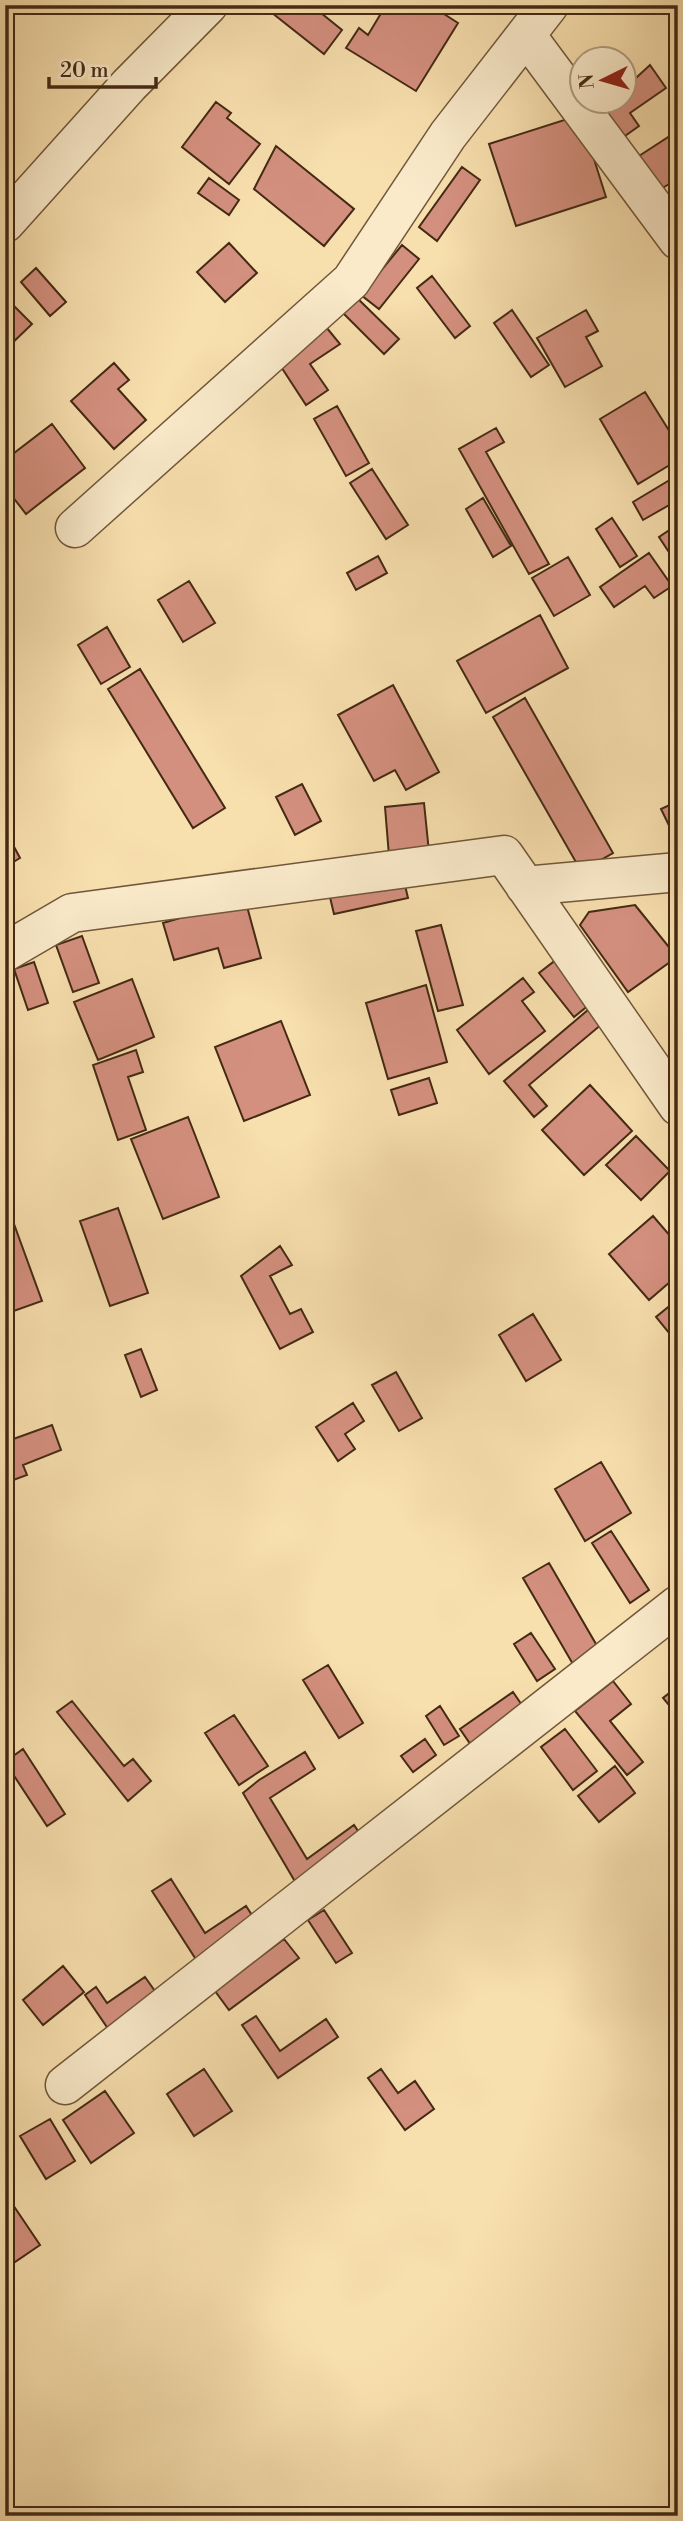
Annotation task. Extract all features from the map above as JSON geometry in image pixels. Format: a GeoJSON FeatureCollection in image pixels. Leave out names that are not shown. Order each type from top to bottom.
{"type":"FeatureCollection","features":[{"type":"Feature","properties":{"kind":"street"},"geometry":{"type":"LineString","coordinates":[[5,223],[129,85],[208,5]]}},
{"type":"Feature","properties":{"kind":"street"},"geometry":{"type":"LineString","coordinates":[[75,528],[351,281],[448,135],[549,5]]}},
{"type":"Feature","properties":{"kind":"street"},"geometry":{"type":"LineString","coordinates":[[526,35],[678,240]]}},
{"type":"Feature","properties":{"kind":"street"},"geometry":{"type":"LineString","coordinates":[[5,952],[72,913],[504,855],[678,1106]]}},
{"type":"Feature","properties":{"kind":"street"},"geometry":{"type":"LineString","coordinates":[[525,886],[678,872]]}},
{"type":"Feature","properties":{"kind":"street"},"geometry":{"type":"LineString","coordinates":[[65,2085],[678,1605]]}},
{"type":"Feature","properties":{"kind":"building"},"geometry":{"type":"Polygon","coordinates":[[[262,5],[311,5],[342,30],[324,54],[262,5]]]}},
{"type":"Feature","properties":{"kind":"building"},"geometry":{"type":"Polygon","coordinates":[[[386,5],[430,5],[458,23],[416,91],[346,48],[359,28],[368,35],[386,5]]]}},
{"type":"Feature","properties":{"kind":"building"},"geometry":{"type":"Polygon","coordinates":[[[650,65],[666,88],[638,107],[638,76],[650,65]]]}},
{"type":"Feature","properties":{"kind":"building"},"geometry":{"type":"Polygon","coordinates":[[[216,102],[231,113],[227,118],[260,144],[229,184],[182,147],[216,102]]]}},
{"type":"Feature","properties":{"kind":"building"},"geometry":{"type":"Polygon","coordinates":[[[580,116],[606,197],[516,226],[489,144],[580,116]]]}},
{"type":"Feature","properties":{"kind":"building"},"geometry":{"type":"Polygon","coordinates":[[[607,116],[632,116],[639,126],[622,138],[607,116]]]}},
{"type":"Feature","properties":{"kind":"building"},"geometry":{"type":"Polygon","coordinates":[[[673,134],[678,142],[678,162],[670,167],[677,179],[661,189],[639,156],[673,134]]]}},
{"type":"Feature","properties":{"kind":"building"},"geometry":{"type":"Polygon","coordinates":[[[276,146],[354,209],[324,246],[254,189],[276,146]]]}},
{"type":"Feature","properties":{"kind":"building"},"geometry":{"type":"Polygon","coordinates":[[[462,167],[480,180],[437,241],[419,227],[462,167]]]}},
{"type":"Feature","properties":{"kind":"building"},"geometry":{"type":"Polygon","coordinates":[[[209,178],[239,200],[229,215],[198,193],[209,178]]]}},
{"type":"Feature","properties":{"kind":"building"},"geometry":{"type":"Polygon","coordinates":[[[229,243],[257,273],[225,302],[197,272],[229,243]]]}},
{"type":"Feature","properties":{"kind":"building"},"geometry":{"type":"Polygon","coordinates":[[[402,245],[419,259],[379,309],[361,295],[402,245]]]}},
{"type":"Feature","properties":{"kind":"building"},"geometry":{"type":"Polygon","coordinates":[[[36,268],[66,302],[50,316],[21,282],[36,268]]]}},
{"type":"Feature","properties":{"kind":"building"},"geometry":{"type":"Polygon","coordinates":[[[432,276],[470,326],[455,338],[417,288],[432,276]]]}},
{"type":"Feature","properties":{"kind":"building"},"geometry":{"type":"Polygon","coordinates":[[[352,293],[399,339],[384,354],[338,308],[352,293]]]}},
{"type":"Feature","properties":{"kind":"building"},"geometry":{"type":"Polygon","coordinates":[[[5,297],[32,324],[6,349],[5,348],[5,297]]]}},
{"type":"Feature","properties":{"kind":"building"},"geometry":{"type":"Polygon","coordinates":[[[512,310],[549,365],[531,377],[494,323],[512,310]]]}},
{"type":"Feature","properties":{"kind":"building"},"geometry":{"type":"Polygon","coordinates":[[[586,310],[598,331],[586,337],[602,366],[565,387],[537,338],[586,310]]]}},
{"type":"Feature","properties":{"kind":"building"},"geometry":{"type":"Polygon","coordinates":[[[322,322],[340,344],[310,364],[328,390],[306,405],[276,359],[322,322]]]}},
{"type":"Feature","properties":{"kind":"building"},"geometry":{"type":"Polygon","coordinates":[[[114,363],[129,380],[118,389],[146,420],[114,449],[71,401],[114,363]]]}},
{"type":"Feature","properties":{"kind":"building"},"geometry":{"type":"Polygon","coordinates":[[[645,392],[678,445],[678,460],[638,484],[600,419],[645,392]]]}},
{"type":"Feature","properties":{"kind":"building"},"geometry":{"type":"Polygon","coordinates":[[[337,406],[369,463],[346,476],[314,419],[337,406]]]}},
{"type":"Feature","properties":{"kind":"building"},"geometry":{"type":"Polygon","coordinates":[[[52,424],[85,468],[26,514],[5,487],[5,460],[52,424]]]}},
{"type":"Feature","properties":{"kind":"building"},"geometry":{"type":"Polygon","coordinates":[[[496,428],[504,442],[486,452],[549,564],[529,574],[459,449],[496,428]]]}},
{"type":"Feature","properties":{"kind":"building"},"geometry":{"type":"Polygon","coordinates":[[[372,469],[408,525],[386,539],[350,483],[372,469]]]}},
{"type":"Feature","properties":{"kind":"building"},"geometry":{"type":"Polygon","coordinates":[[[678,475],[678,500],[643,520],[633,502],[678,475]]]}},
{"type":"Feature","properties":{"kind":"building"},"geometry":{"type":"Polygon","coordinates":[[[483,498],[511,546],[493,557],[466,509],[483,498]]]}},
{"type":"Feature","properties":{"kind":"building"},"geometry":{"type":"Polygon","coordinates":[[[612,518],[637,556],[620,567],[596,529],[612,518]]]}},
{"type":"Feature","properties":{"kind":"building"},"geometry":{"type":"Polygon","coordinates":[[[674,527],[678,533],[678,566],[659,537],[674,527]]]}},
{"type":"Feature","properties":{"kind":"building"},"geometry":{"type":"Polygon","coordinates":[[[649,553],[672,586],[654,598],[645,586],[614,607],[600,587],[649,553]]]}},
{"type":"Feature","properties":{"kind":"building"},"geometry":{"type":"Polygon","coordinates":[[[378,556],[387,573],[356,590],[347,573],[378,556]]]}},
{"type":"Feature","properties":{"kind":"building"},"geometry":{"type":"Polygon","coordinates":[[[568,557],[590,595],[554,616],[532,578],[568,557]]]}},
{"type":"Feature","properties":{"kind":"building"},"geometry":{"type":"Polygon","coordinates":[[[189,581],[215,623],[183,642],[158,600],[189,581]]]}},
{"type":"Feature","properties":{"kind":"building"},"geometry":{"type":"Polygon","coordinates":[[[540,615],[568,668],[486,713],[457,661],[540,615]]]}},
{"type":"Feature","properties":{"kind":"building"},"geometry":{"type":"Polygon","coordinates":[[[107,627],[130,667],[101,684],[78,645],[107,627]]]}},
{"type":"Feature","properties":{"kind":"building"},"geometry":{"type":"Polygon","coordinates":[[[140,669],[225,808],[193,828],[108,689],[140,669]]]}},
{"type":"Feature","properties":{"kind":"building"},"geometry":{"type":"Polygon","coordinates":[[[393,685],[439,772],[406,790],[395,770],[374,781],[338,715],[393,685]]]}},
{"type":"Feature","properties":{"kind":"building"},"geometry":{"type":"Polygon","coordinates":[[[525,698],[613,853],[581,871],[493,717],[525,698]]]}},
{"type":"Feature","properties":{"kind":"building"},"geometry":{"type":"Polygon","coordinates":[[[302,784],[321,821],[295,835],[276,797],[302,784]]]}},
{"type":"Feature","properties":{"kind":"building"},"geometry":{"type":"Polygon","coordinates":[[[678,801],[678,844],[661,809],[678,801]]]}},
{"type":"Feature","properties":{"kind":"building"},"geometry":{"type":"Polygon","coordinates":[[[424,803],[429,852],[389,856],[385,807],[424,803]]]}},
{"type":"Feature","properties":{"kind":"building"},"geometry":{"type":"Polygon","coordinates":[[[12,843],[20,858],[5,867],[5,847],[12,843]]]}},
{"type":"Feature","properties":{"kind":"building"},"geometry":{"type":"Polygon","coordinates":[[[403,877],[408,898],[334,914],[329,893],[403,877]]]}},
{"type":"Feature","properties":{"kind":"building"},"geometry":{"type":"Polygon","coordinates":[[[245,899],[261,958],[224,968],[218,948],[174,960],[163,923],[245,899]]]}},
{"type":"Feature","properties":{"kind":"building"},"geometry":{"type":"Polygon","coordinates":[[[635,905],[677,957],[628,992],[580,925],[589,912],[635,905]]]}},
{"type":"Feature","properties":{"kind":"building"},"geometry":{"type":"Polygon","coordinates":[[[441,925],[463,1005],[438,1011],[416,931],[441,925]]]}},
{"type":"Feature","properties":{"kind":"building"},"geometry":{"type":"Polygon","coordinates":[[[82,936],[99,983],[73,992],[56,945],[82,936]]]}},
{"type":"Feature","properties":{"kind":"building"},"geometry":{"type":"Polygon","coordinates":[[[561,956],[595,1000],[574,1017],[539,973],[561,956]]]}},
{"type":"Feature","properties":{"kind":"building"},"geometry":{"type":"Polygon","coordinates":[[[34,962],[48,1003],[28,1010],[14,969],[34,962]]]}},
{"type":"Feature","properties":{"kind":"building"},"geometry":{"type":"Polygon","coordinates":[[[523,978],[534,992],[522,1001],[545,1031],[489,1074],[457,1030],[523,978]]]}},
{"type":"Feature","properties":{"kind":"building"},"geometry":{"type":"Polygon","coordinates":[[[132,979],[154,1037],[98,1060],[74,1002],[132,979]]]}},
{"type":"Feature","properties":{"kind":"building"},"geometry":{"type":"Polygon","coordinates":[[[426,985],[447,1062],[388,1079],[366,1003],[426,985]]]}},
{"type":"Feature","properties":{"kind":"building"},"geometry":{"type":"Polygon","coordinates":[[[595,1004],[608,1019],[529,1085],[547,1106],[534,1117],[504,1081],[595,1004]]]}},
{"type":"Feature","properties":{"kind":"building"},"geometry":{"type":"Polygon","coordinates":[[[281,1021],[310,1095],[244,1121],[215,1047],[281,1021]]]}},
{"type":"Feature","properties":{"kind":"building"},"geometry":{"type":"Polygon","coordinates":[[[136,1050],[143,1072],[128,1077],[146,1130],[118,1140],[93,1065],[136,1050]]]}},
{"type":"Feature","properties":{"kind":"building"},"geometry":{"type":"Polygon","coordinates":[[[429,1078],[437,1103],[399,1115],[391,1090],[429,1078]]]}},
{"type":"Feature","properties":{"kind":"building"},"geometry":{"type":"Polygon","coordinates":[[[590,1085],[632,1131],[584,1175],[542,1130],[590,1085]]]}},
{"type":"Feature","properties":{"kind":"building"},"geometry":{"type":"Polygon","coordinates":[[[188,1117],[219,1197],[163,1219],[131,1139],[188,1117]]]}},
{"type":"Feature","properties":{"kind":"building"},"geometry":{"type":"Polygon","coordinates":[[[636,1136],[670,1171],[641,1200],[606,1165],[636,1136]]]}},
{"type":"Feature","properties":{"kind":"building"},"geometry":{"type":"Polygon","coordinates":[[[118,1208],[148,1293],[110,1306],[80,1221],[118,1208]]]}},
{"type":"Feature","properties":{"kind":"building"},"geometry":{"type":"Polygon","coordinates":[[[10,1213],[42,1301],[5,1314],[5,1215],[10,1213]]]}},
{"type":"Feature","properties":{"kind":"building"},"geometry":{"type":"Polygon","coordinates":[[[653,1216],[678,1245],[678,1275],[649,1300],[609,1254],[653,1216]]]}},
{"type":"Feature","properties":{"kind":"building"},"geometry":{"type":"Polygon","coordinates":[[[280,1246],[292,1265],[270,1276],[290,1314],[301,1309],[313,1332],[280,1349],[241,1276],[280,1246]]]}},
{"type":"Feature","properties":{"kind":"building"},"geometry":{"type":"Polygon","coordinates":[[[678,1299],[678,1344],[656,1317],[678,1299]]]}},
{"type":"Feature","properties":{"kind":"building"},"geometry":{"type":"Polygon","coordinates":[[[533,1314],[561,1360],[526,1381],[499,1335],[533,1314]]]}},
{"type":"Feature","properties":{"kind":"building"},"geometry":{"type":"Polygon","coordinates":[[[141,1349],[157,1390],[141,1397],[125,1355],[141,1349]]]}},
{"type":"Feature","properties":{"kind":"building"},"geometry":{"type":"Polygon","coordinates":[[[396,1372],[422,1418],[399,1431],[372,1385],[396,1372]]]}},
{"type":"Feature","properties":{"kind":"building"},"geometry":{"type":"Polygon","coordinates":[[[353,1403],[364,1421],[345,1434],[355,1449],[338,1461],[316,1427],[353,1403]]]}},
{"type":"Feature","properties":{"kind":"building"},"geometry":{"type":"Polygon","coordinates":[[[52,1425],[61,1450],[23,1465],[27,1475],[8,1482],[5,1474],[5,1442],[52,1425]]]}},
{"type":"Feature","properties":{"kind":"building"},"geometry":{"type":"Polygon","coordinates":[[[601,1462],[631,1513],[585,1541],[555,1489],[601,1462]]]}},
{"type":"Feature","properties":{"kind":"building"},"geometry":{"type":"Polygon","coordinates":[[[611,1531],[649,1590],[630,1603],[592,1543],[611,1531]]]}},
{"type":"Feature","properties":{"kind":"building"},"geometry":{"type":"Polygon","coordinates":[[[549,1563],[600,1651],[574,1666],[523,1578],[549,1563]]]}},
{"type":"Feature","properties":{"kind":"building"},"geometry":{"type":"Polygon","coordinates":[[[531,1633],[555,1669],[537,1681],[514,1644],[531,1633]]]}},
{"type":"Feature","properties":{"kind":"building"},"geometry":{"type":"Polygon","coordinates":[[[328,1665],[363,1723],[339,1738],[303,1680],[328,1665]]]}},
{"type":"Feature","properties":{"kind":"building"},"geometry":{"type":"Polygon","coordinates":[[[613,1681],[631,1704],[610,1721],[643,1762],[627,1775],[575,1711],[613,1681]]]}},
{"type":"Feature","properties":{"kind":"building"},"geometry":{"type":"Polygon","coordinates":[[[678,1686],[678,1716],[663,1698],[678,1686]]]}},
{"type":"Feature","properties":{"kind":"building"},"geometry":{"type":"Polygon","coordinates":[[[513,1692],[526,1711],[473,1748],[460,1729],[513,1692]]]}},
{"type":"Feature","properties":{"kind":"building"},"geometry":{"type":"Polygon","coordinates":[[[72,1701],[124,1766],[133,1759],[151,1781],[128,1801],[57,1712],[72,1701]]]}},
{"type":"Feature","properties":{"kind":"building"},"geometry":{"type":"Polygon","coordinates":[[[440,1706],[459,1736],[444,1745],[426,1716],[440,1706]]]}},
{"type":"Feature","properties":{"kind":"building"},"geometry":{"type":"Polygon","coordinates":[[[234,1715],[268,1766],[239,1785],[205,1733],[234,1715]]]}},
{"type":"Feature","properties":{"kind":"building"},"geometry":{"type":"Polygon","coordinates":[[[565,1729],[597,1771],[573,1790],[541,1747],[565,1729]]]}},
{"type":"Feature","properties":{"kind":"building"},"geometry":{"type":"Polygon","coordinates":[[[425,1739],[436,1755],[413,1772],[401,1756],[425,1739]]]}},
{"type":"Feature","properties":{"kind":"building"},"geometry":{"type":"Polygon","coordinates":[[[23,1749],[65,1814],[47,1826],[5,1762],[23,1749]]]}},
{"type":"Feature","properties":{"kind":"building"},"geometry":{"type":"Polygon","coordinates":[[[305,1752],[315,1769],[270,1798],[307,1859],[354,1825],[366,1843],[300,1890],[243,1793],[305,1752]]]}},
{"type":"Feature","properties":{"kind":"building"},"geometry":{"type":"Polygon","coordinates":[[[615,1766],[635,1793],[599,1822],[578,1796],[615,1766]]]}},
{"type":"Feature","properties":{"kind":"building"},"geometry":{"type":"Polygon","coordinates":[[[171,1879],[205,1933],[246,1906],[257,1923],[197,1961],[152,1891],[171,1879]]]}},
{"type":"Feature","properties":{"kind":"building"},"geometry":{"type":"Polygon","coordinates":[[[324,1910],[352,1953],[336,1963],[308,1920],[324,1910]]]}},
{"type":"Feature","properties":{"kind":"building"},"geometry":{"type":"Polygon","coordinates":[[[284,1939],[299,1958],[229,2010],[215,1991],[284,1939]]]}},
{"type":"Feature","properties":{"kind":"building"},"geometry":{"type":"Polygon","coordinates":[[[63,1966],[84,1992],[43,2025],[23,2000],[63,1966]]]}},
{"type":"Feature","properties":{"kind":"building"},"geometry":{"type":"Polygon","coordinates":[[[145,1977],[162,2001],[113,2036],[85,1995],[96,1987],[107,2003],[145,1977]]]}},
{"type":"Feature","properties":{"kind":"building"},"geometry":{"type":"Polygon","coordinates":[[[256,2016],[280,2051],[326,2019],[338,2037],[278,2078],[242,2025],[256,2016]]]}},
{"type":"Feature","properties":{"kind":"building"},"geometry":{"type":"Polygon","coordinates":[[[204,2069],[232,2111],[194,2136],[167,2094],[204,2069]]]}},
{"type":"Feature","properties":{"kind":"building"},"geometry":{"type":"Polygon","coordinates":[[[381,2069],[398,2093],[415,2081],[434,2109],[405,2130],[368,2078],[381,2069]]]}},
{"type":"Feature","properties":{"kind":"building"},"geometry":{"type":"Polygon","coordinates":[[[105,2091],[134,2133],[91,2163],[63,2120],[105,2091]]]}},
{"type":"Feature","properties":{"kind":"building"},"geometry":{"type":"Polygon","coordinates":[[[50,2119],[75,2161],[46,2179],[20,2136],[50,2119]]]}},
{"type":"Feature","properties":{"kind":"building"},"geometry":{"type":"Polygon","coordinates":[[[5,2193],[40,2245],[12,2264],[5,2253],[5,2193]]]}}]}
